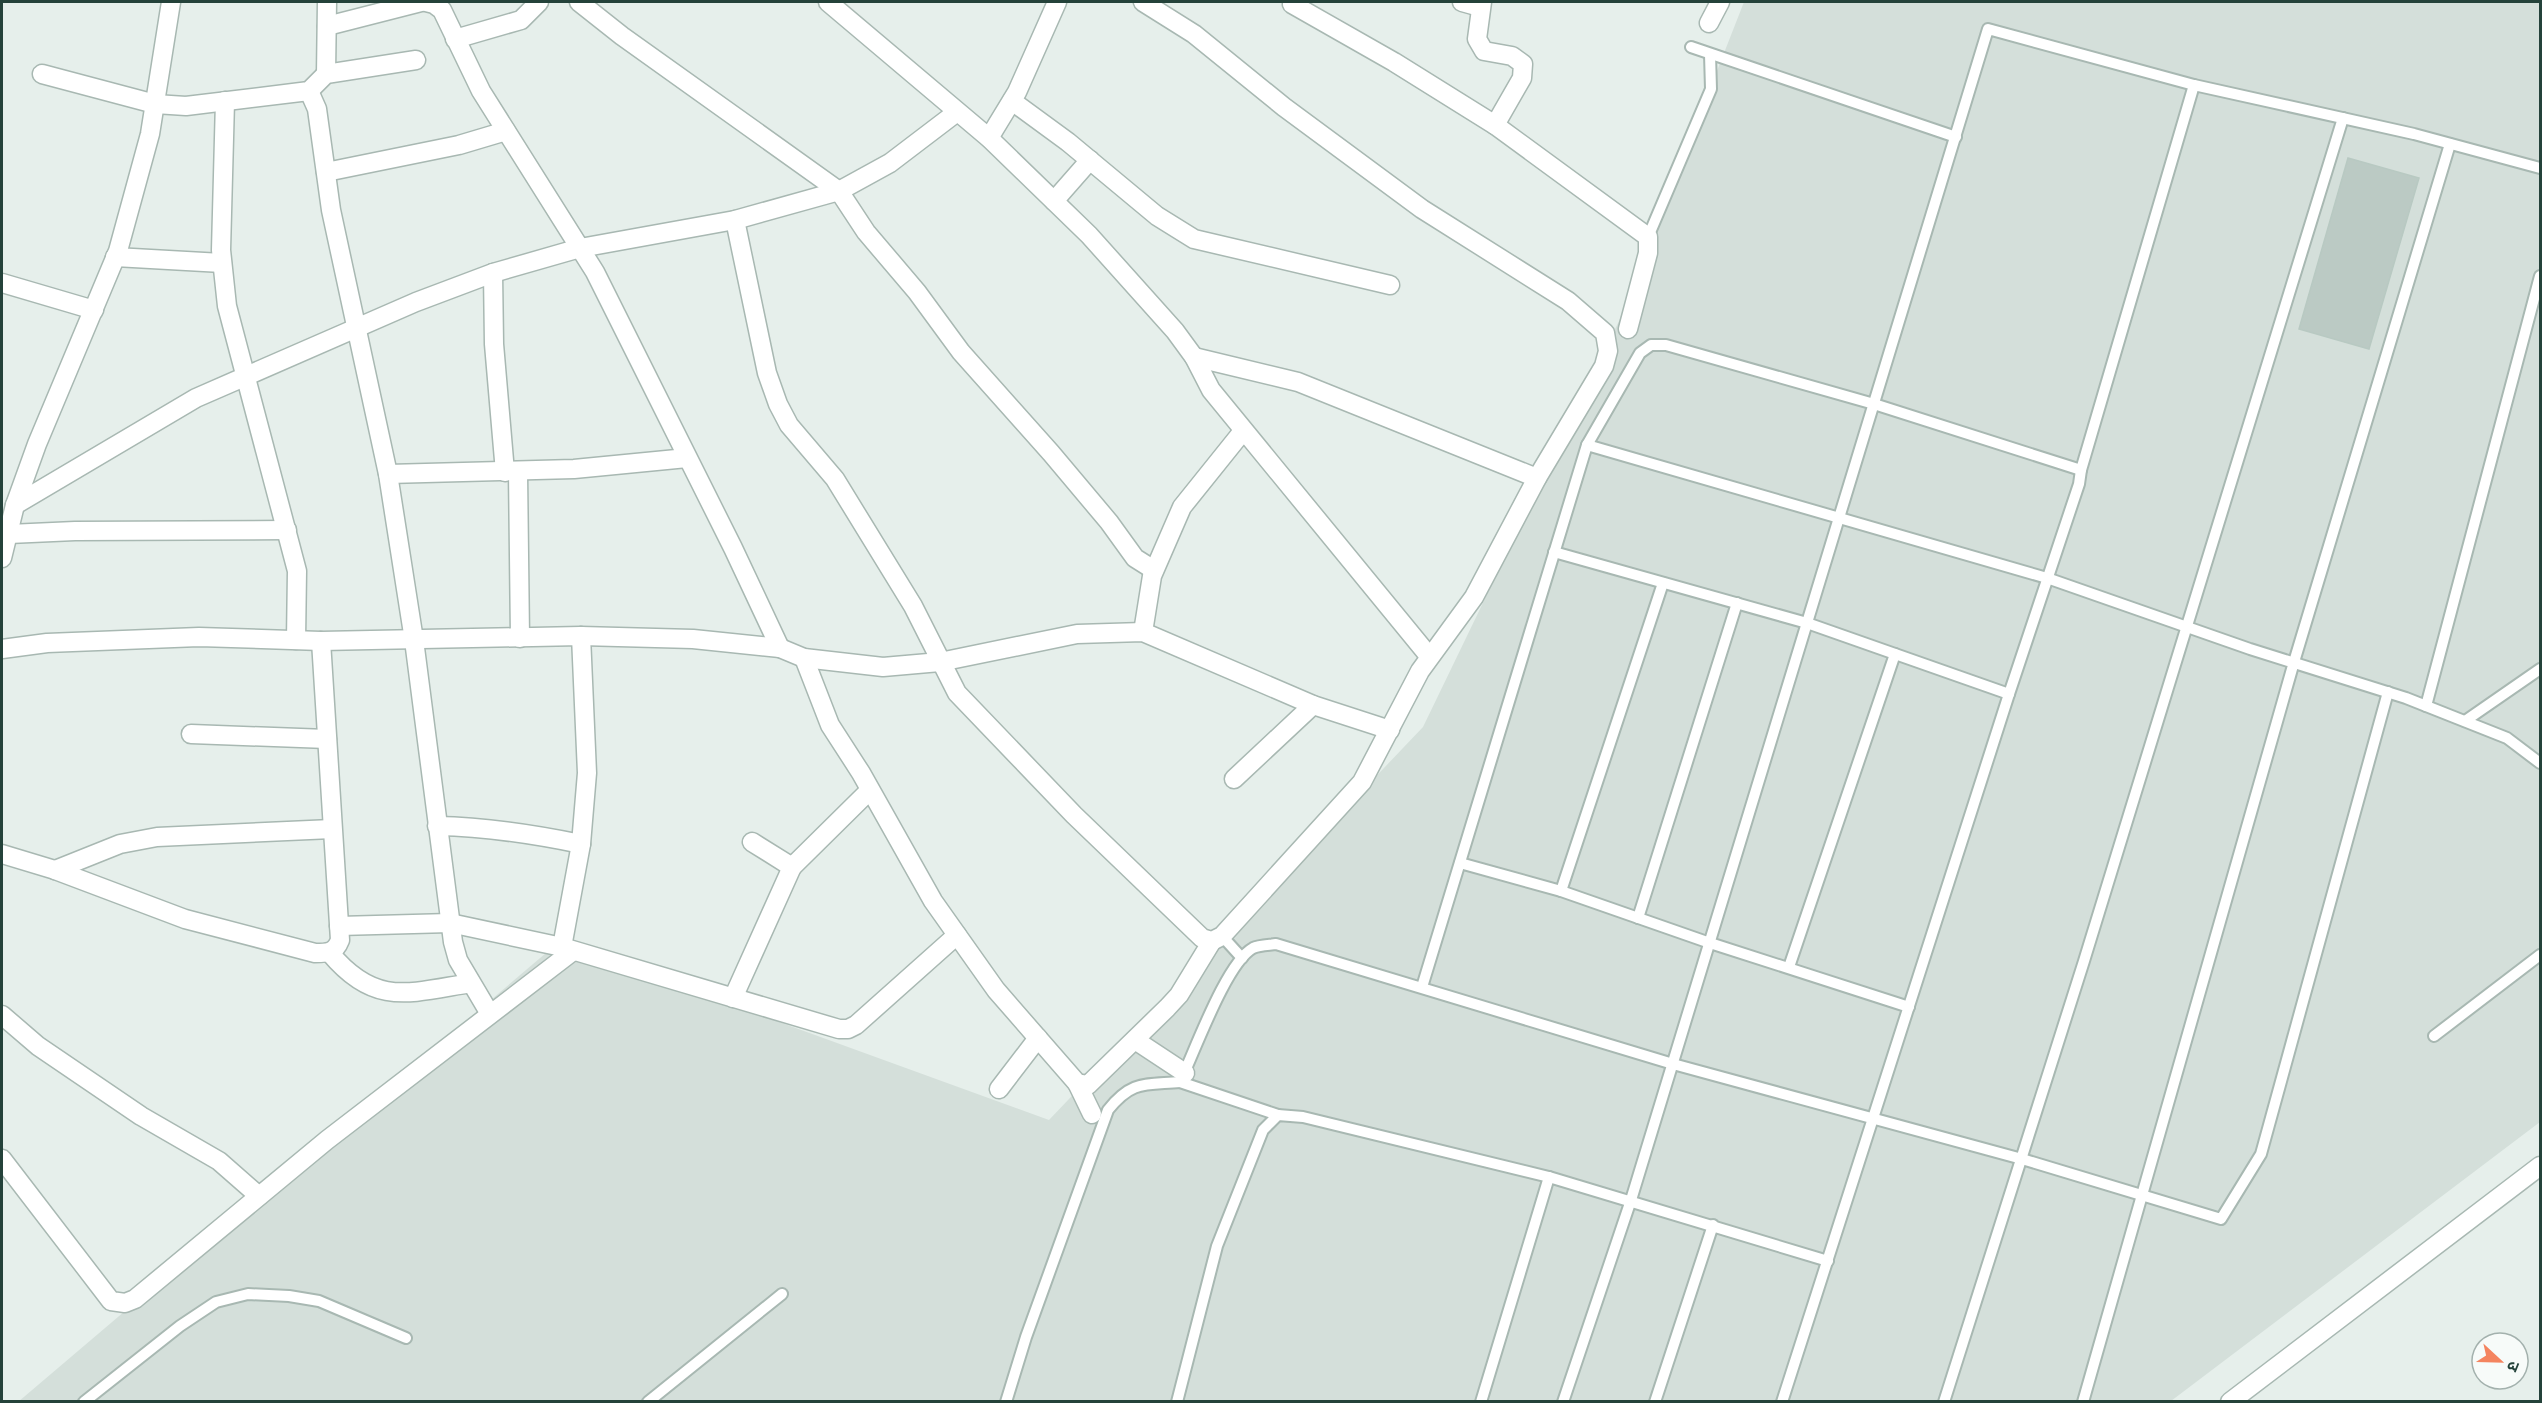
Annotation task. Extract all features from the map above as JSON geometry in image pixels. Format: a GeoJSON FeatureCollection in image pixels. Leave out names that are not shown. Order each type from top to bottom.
{"type":"FeatureCollection","features":[{"type":"Feature","properties":{"kind":"street"},"geometry":{"type":"LineString","coordinates":[[2,558],[5,533],[58,389],[115,257],[150,134],[171,2]]}},
{"type":"Feature","properties":{"kind":"street"},"geometry":{"type":"LineString","coordinates":[[326,74],[327,2]]}},
{"type":"Feature","properties":{"kind":"street"},"geometry":{"type":"LineString","coordinates":[[327,26],[421,2]]}},
{"type":"Feature","properties":{"kind":"street"},"geometry":{"type":"LineString","coordinates":[[426,2],[434,3],[442,10],[481,91],[595,272],[733,548],[780,648]]}},
{"type":"Feature","properties":{"kind":"street"},"geometry":{"type":"LineString","coordinates":[[455,39],[521,20],[539,2]]}},
{"type":"Feature","properties":{"kind":"street"},"geometry":{"type":"LineString","coordinates":[[579,2],[622,36],[839,191],[866,232],[917,292],[961,352],[1094,505],[1135,558],[1154,570]]}},
{"type":"Feature","properties":{"kind":"street"},"geometry":{"type":"LineString","coordinates":[[828,2],[989,138],[1104,252],[1175,331],[1194,357],[1211,390],[1429,656]]}},
{"type":"Feature","properties":{"kind":"street"},"geometry":{"type":"LineString","coordinates":[[989,138],[1012,101],[1057,2]]}},
{"type":"Feature","properties":{"kind":"street"},"geometry":{"type":"LineString","coordinates":[[1077,1083],[1088,1085],[1179,995],[1217,938],[1362,782],[1429,656],[1474,597],[1537,477],[1604,366],[1608,351],[1605,333],[1568,301],[1413,202],[1284,107],[1194,34],[1143,2]]}},
{"type":"Feature","properties":{"kind":"street"},"geometry":{"type":"LineString","coordinates":[[1462,2],[1481,4],[1477,39],[1484,51],[1512,56],[1523,63],[1522,78],[1495,125]]}},
{"type":"Feature","properties":{"kind":"street"},"geometry":{"type":"LineString","coordinates":[[1708,22],[1720,2]]}},
{"type":"Feature","properties":{"kind":"street"},"geometry":{"type":"LineString","coordinates":[[1292,4],[1394,62],[1495,125],[1648,237],[1648,253],[1628,329]]}},
{"type":"Feature","properties":{"kind":"street"},"geometry":{"type":"LineString","coordinates":[[42,74],[155,104],[186,106],[309,91],[326,74],[416,60]]}},
{"type":"Feature","properties":{"kind":"street"},"geometry":{"type":"LineString","coordinates":[[309,91],[317,109],[333,221],[388,474],[414,640],[450,923],[458,960],[490,1014]]}},
{"type":"Feature","properties":{"kind":"street"},"geometry":{"type":"LineString","coordinates":[[225,101],[222,263],[227,306],[297,571],[296,640]]}},
{"type":"Feature","properties":{"kind":"street"},"geometry":{"type":"LineString","coordinates":[[1012,101],[1090,160],[1157,216],[1194,239],[1390,285]]}},
{"type":"Feature","properties":{"kind":"street"},"geometry":{"type":"LineString","coordinates":[[15,505],[196,398],[416,302],[493,273],[580,248],[735,220],[839,191],[890,163],[957,112]]}},
{"type":"Feature","properties":{"kind":"street"},"geometry":{"type":"LineString","coordinates":[[326,172],[459,145],[506,131]]}},
{"type":"Feature","properties":{"kind":"street"},"geometry":{"type":"LineString","coordinates":[[1054,201],[1090,160]]}},
{"type":"Feature","properties":{"kind":"street"},"geometry":{"type":"LineString","coordinates":[[735,220],[768,373],[778,404],[789,425],[835,479],[913,606],[957,693],[1074,815],[1202,938],[1217,938]]}},
{"type":"Feature","properties":{"kind":"street"},"geometry":{"type":"LineString","coordinates":[[115,257],[222,263]]}},
{"type":"Feature","properties":{"kind":"street"},"geometry":{"type":"LineString","coordinates":[[493,273],[494,344],[512,472],[520,638]]}},
{"type":"Feature","properties":{"kind":"street"},"geometry":{"type":"LineString","coordinates":[[2,283],[94,310]]}},
{"type":"Feature","properties":{"kind":"street"},"geometry":{"type":"LineString","coordinates":[[1194,357],[1298,382],[1537,477]]}},
{"type":"Feature","properties":{"kind":"street"},"geometry":{"type":"LineString","coordinates":[[1143,632],[1154,570],[1182,507],[1244,431]]}},
{"type":"Feature","properties":{"kind":"street"},"geometry":{"type":"LineString","coordinates":[[388,474],[512,472],[687,458]]}},
{"type":"Feature","properties":{"kind":"street"},"geometry":{"type":"LineString","coordinates":[[5,533],[287,530]]}},
{"type":"Feature","properties":{"kind":"street"},"geometry":{"type":"LineString","coordinates":[[2,649],[48,643],[199,637],[321,641],[582,636],[693,639],[780,648],[804,658],[883,667],[940,662],[1077,634],[1143,632],[1313,705],[1390,730]]}},
{"type":"Feature","properties":{"kind":"street"},"geometry":{"type":"LineString","coordinates":[[2,1159],[111,1301],[125,1303],[135,1299],[327,1140],[490,1014],[567,949],[581,844],[587,773],[582,636]]}},
{"type":"Feature","properties":{"kind":"street"},"geometry":{"type":"LineString","coordinates":[[2,854],[55,870],[185,918],[315,953],[330,953],[337,948],[340,940],[321,641]]}},
{"type":"Feature","properties":{"kind":"street"},"geometry":{"type":"LineString","coordinates":[[804,658],[830,725],[933,901],[996,990],[1077,1083],[1092,1114]]}},
{"type":"Feature","properties":{"kind":"street"},"geometry":{"type":"LineString","coordinates":[[1234,779],[1313,705]]}},
{"type":"Feature","properties":{"kind":"street"},"geometry":{"type":"LineString","coordinates":[[191,734],[327,740]]}},
{"type":"Feature","properties":{"kind":"street"},"geometry":{"type":"LineString","coordinates":[[733,998],[792,867],[870,790]]}},
{"type":"Feature","properties":{"kind":"street"},"geometry":{"type":"LineString","coordinates":[[437,825],[475,826],[522,832],[581,844]]}},
{"type":"Feature","properties":{"kind":"street"},"geometry":{"type":"LineString","coordinates":[[55,870],[99,850],[157,837],[332,829]]}},
{"type":"Feature","properties":{"kind":"street"},"geometry":{"type":"LineString","coordinates":[[752,842],[792,867]]}},
{"type":"Feature","properties":{"kind":"street"},"geometry":{"type":"LineString","coordinates":[[339,926],[450,923],[567,949],[839,1029],[848,1029],[957,935]]}},
{"type":"Feature","properties":{"kind":"street"},"geometry":{"type":"LineString","coordinates":[[330,953],[358,980],[389,993],[403,994],[471,982]]}},
{"type":"Feature","properties":{"kind":"street"},"geometry":{"type":"LineString","coordinates":[[2,1015],[38,1046],[141,1116],[219,1161],[260,1196]]}},
{"type":"Feature","properties":{"kind":"street"},"geometry":{"type":"LineString","coordinates":[[999,1089],[1038,1038]]}},
{"type":"Feature","properties":{"kind":"street"},"geometry":{"type":"LineString","coordinates":[[1135,1040],[1183,1078]]}},
{"type":"Feature","properties":{"kind":"street"},"geometry":{"type":"LineString","coordinates":[[2230,1401],[2541,1167]]}},
{"type":"Feature","properties":{"kind":"lane"},"geometry":{"type":"LineString","coordinates":[[1563,1401],[1631,1200],[1989,29],[2194,85],[2343,118],[2541,168]]}},
{"type":"Feature","properties":{"kind":"lane"},"geometry":{"type":"LineString","coordinates":[[1691,47],[1956,136]]}},
{"type":"Feature","properties":{"kind":"lane"},"geometry":{"type":"LineString","coordinates":[[1648,237],[1711,89],[1710,54]]}},
{"type":"Feature","properties":{"kind":"lane"},"geometry":{"type":"LineString","coordinates":[[1782,1401],[2008,694],[2079,484],[2081,470],[2194,85]]}},
{"type":"Feature","properties":{"kind":"lane"},"geometry":{"type":"LineString","coordinates":[[1947,1401],[2188,627],[2343,118]]}},
{"type":"Feature","properties":{"kind":"lane"},"geometry":{"type":"LineString","coordinates":[[2083,1401],[2294,663],[2450,144]]}},
{"type":"Feature","properties":{"kind":"lane"},"geometry":{"type":"LineString","coordinates":[[2426,706],[2541,276]]}},
{"type":"Feature","properties":{"kind":"lane"},"geometry":{"type":"LineString","coordinates":[[1422,987],[1587,445],[1640,353],[1652,345],[1666,345],[1874,404],[2081,470]]}},
{"type":"Feature","properties":{"kind":"lane"},"geometry":{"type":"LineString","coordinates":[[1587,445],[2047,578],[2426,706],[2507,738],[2541,763]]}},
{"type":"Feature","properties":{"kind":"lane"},"geometry":{"type":"LineString","coordinates":[[1554,552],[1807,623],[2008,694]]}},
{"type":"Feature","properties":{"kind":"lane"},"geometry":{"type":"LineString","coordinates":[[1561,891],[1663,583]]}},
{"type":"Feature","properties":{"kind":"lane"},"geometry":{"type":"LineString","coordinates":[[1638,918],[1737,603]]}},
{"type":"Feature","properties":{"kind":"lane"},"geometry":{"type":"LineString","coordinates":[[1790,967],[1895,654]]}},
{"type":"Feature","properties":{"kind":"lane"},"geometry":{"type":"LineString","coordinates":[[2465,722],[2541,669]]}},
{"type":"Feature","properties":{"kind":"lane"},"geometry":{"type":"LineString","coordinates":[[1183,1078],[1229,976],[1242,958],[1254,947],[1276,944],[1673,1064],[2022,1159],[2221,1219],[2260,1154],[2388,692]]}},
{"type":"Feature","properties":{"kind":"lane"},"geometry":{"type":"LineString","coordinates":[[1460,863],[1561,891],[1710,943],[1909,1007]]}},
{"type":"Feature","properties":{"kind":"lane"},"geometry":{"type":"LineString","coordinates":[[1217,938],[1242,958]]}},
{"type":"Feature","properties":{"kind":"lane"},"geometry":{"type":"LineString","coordinates":[[2434,1036],[2541,955]]}},
{"type":"Feature","properties":{"kind":"lane"},"geometry":{"type":"LineString","coordinates":[[1006,1401],[1026,1337],[1108,1110],[1123,1092],[1142,1085],[1183,1078],[1278,1115],[1303,1117],[1549,1177],[1827,1261]]}},
{"type":"Feature","properties":{"kind":"lane"},"geometry":{"type":"LineString","coordinates":[[1177,1401],[1217,1246],[1263,1130],[1278,1115]]}},
{"type":"Feature","properties":{"kind":"lane"},"geometry":{"type":"LineString","coordinates":[[1480,1401],[1549,1177]]}},
{"type":"Feature","properties":{"kind":"lane"},"geometry":{"type":"LineString","coordinates":[[1655,1401],[1713,1226]]}},
{"type":"Feature","properties":{"kind":"lane"},"geometry":{"type":"LineString","coordinates":[[84,1401],[180,1326],[216,1302],[248,1294],[289,1296],[319,1301],[406,1338]]}},
{"type":"Feature","properties":{"kind":"lane"},"geometry":{"type":"LineString","coordinates":[[648,1401],[782,1294]]}},
{"type":"Feature","properties":{"kind":"shaded area"},"geometry":{"type":"Polygon","coordinates":[[[1744,2],[2540,2],[2540,1122],[2171,1401],[18,1402],[559,942],[1049,1120],[1423,727],[1619,321],[1744,2]]]}},
{"type":"Feature","properties":{"kind":"building"},"geometry":{"type":"Polygon","coordinates":[[[2348,158],[2419,178],[2369,349],[2299,329],[2348,158]]]}}]}
